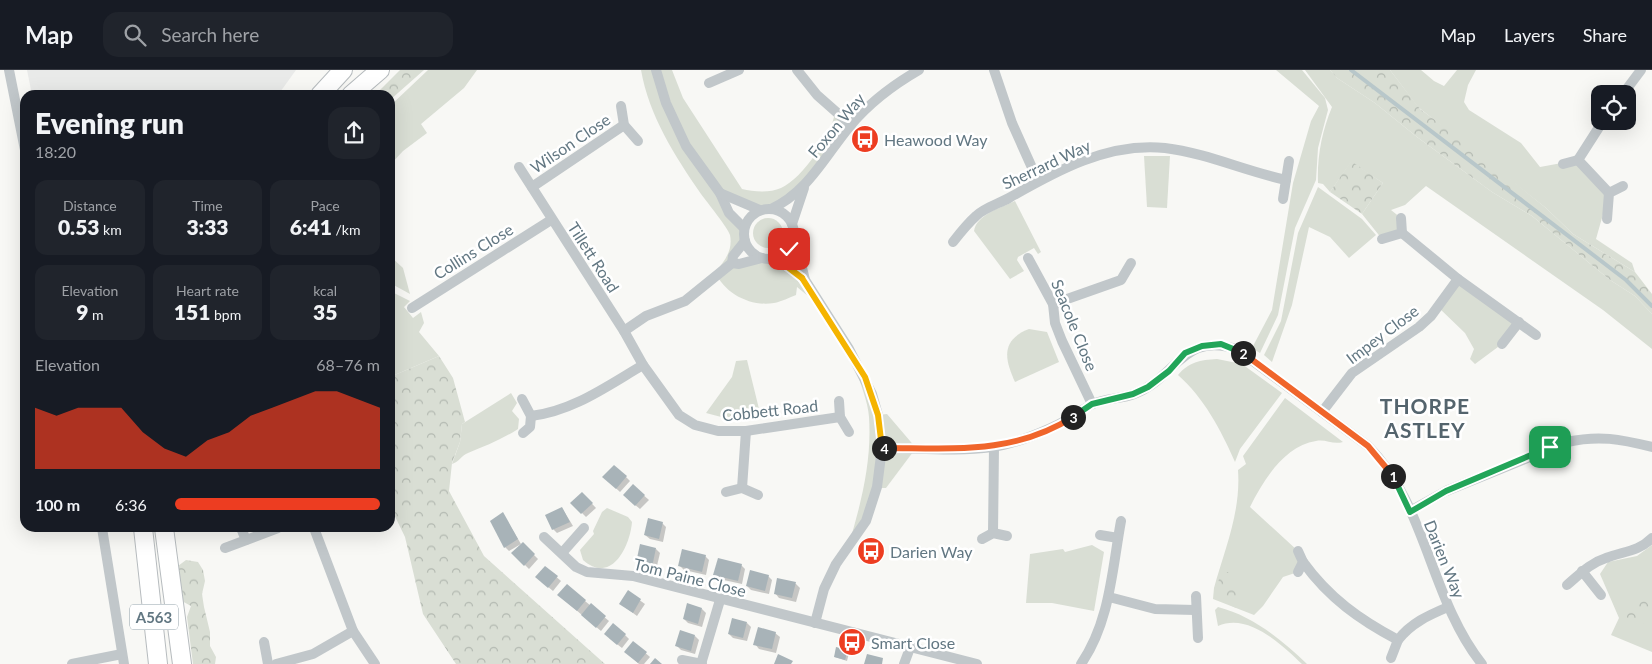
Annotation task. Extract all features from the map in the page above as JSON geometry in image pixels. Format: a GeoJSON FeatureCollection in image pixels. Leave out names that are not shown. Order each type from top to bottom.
{"type":"FeatureCollection","features":[{"type":"Feature","properties":{"kind":"highway"},"geometry":{"type":"LineString","coordinates":[[325,90],[344,70]]}},
{"type":"Feature","properties":{"kind":"highway"},"geometry":{"type":"LineString","coordinates":[[354,90],[372,70]]}},
{"type":"Feature","properties":{"kind":"highway"},"geometry":{"type":"LineString","coordinates":[[356,90],[380,70]]}},
{"type":"Feature","properties":{"kind":"highway","name":"A563"},"geometry":{"type":"LineString","coordinates":[[144,532],[158,664]]}},
{"type":"Feature","properties":{"kind":"highway","name":"A563"},"geometry":{"type":"LineString","coordinates":[[165,532],[182,664]]}},
{"type":"Feature","properties":{"kind":"street"},"geometry":{"type":"LineString","coordinates":[[0,72],[8,70],[20,126]]}},
{"type":"Feature","properties":{"kind":"street"},"geometry":{"type":"LineString","coordinates":[[656,70],[660,88],[678,132],[701,170],[720,193],[729,213],[744,228]]}},
{"type":"Feature","properties":{"kind":"street"},"geometry":{"type":"LineString","coordinates":[[709,83],[739,70]]}},
{"type":"Feature","properties":{"kind":"street"},"geometry":{"type":"LineString","coordinates":[[797,70],[817,95],[851,125]]}},
{"type":"Feature","properties":{"kind":"street","name":"Foxon Way"},"geometry":{"type":"LineString","coordinates":[[766,209],[792,198],[804,187],[851,125],[887,90],[919,70]]}},
{"type":"Feature","properties":{"kind":"street"},"geometry":{"type":"LineString","coordinates":[[994,70],[1012,123],[1038,181]]}},
{"type":"Feature","properties":{"kind":"street"},"geometry":{"type":"LineString","coordinates":[[1630,85],[1641,70]]}},
{"type":"Feature","properties":{"kind":"street","name":"Wilson Close"},"geometry":{"type":"LineString","coordinates":[[621,106],[624,125],[638,141]]}},
{"type":"Feature","properties":{"kind":"street","name":"Wilson Close"},"geometry":{"type":"LineString","coordinates":[[532,186],[624,125]]}},
{"type":"Feature","properties":{"kind":"street"},"geometry":{"type":"LineString","coordinates":[[1563,164],[1578,160],[1597,130]]}},
{"type":"Feature","properties":{"kind":"street","name":"Sherrard Way"},"geometry":{"type":"LineString","coordinates":[[953,242],[977,215],[1038,181],[1099,155],[1120,149],[1144,147],[1190,153],[1252,172],[1286,180]]}},
{"type":"Feature","properties":{"kind":"street"},"geometry":{"type":"LineString","coordinates":[[1578,160],[1609,192],[1607,219]]}},
{"type":"Feature","properties":{"kind":"street"},"geometry":{"type":"LineString","coordinates":[[1282,199],[1289,161]]}},
{"type":"Feature","properties":{"kind":"street","name":"Tillett Road"},"geometry":{"type":"LineString","coordinates":[[519,167],[551,220],[624,330],[642,365]]}},
{"type":"Feature","properties":{"kind":"street"},"geometry":{"type":"LineString","coordinates":[[1609,192],[1624,186]]}},
{"type":"Feature","properties":{"kind":"street","name":"Foxon Way"},"geometry":{"type":"LineString","coordinates":[[792,224],[804,187]]}},
{"type":"Feature","properties":{"kind":"street"},"geometry":{"type":"LineString","coordinates":[[720,193],[783,213],[792,224],[805,280],[865,377],[878,415],[882,448],[877,487],[866,521],[836,564],[824,589],[816,623]]}},
{"type":"Feature","properties":{"kind":"street"},"geometry":{"type":"LineString","coordinates":[[762,258],[754,254],[745,241],[744,228],[753,214],[766,209]]}},
{"type":"Feature","properties":{"kind":"street"},"geometry":{"type":"LineString","coordinates":[[1401,218],[1402,233],[1458,279],[1536,335]]}},
{"type":"Feature","properties":{"kind":"street","name":"Collins Close"},"geometry":{"type":"LineString","coordinates":[[412,308],[551,220]]}},
{"type":"Feature","properties":{"kind":"street"},"geometry":{"type":"LineString","coordinates":[[1382,239],[1402,233]]}},
{"type":"Feature","properties":{"kind":"street"},"geometry":{"type":"LineString","coordinates":[[732,263],[739,264],[762,258],[776,258],[789,249],[794,235]]}},
{"type":"Feature","properties":{"kind":"street"},"geometry":{"type":"LineString","coordinates":[[624,330],[646,316],[685,301],[732,263],[733,256],[745,241]]}},
{"type":"Feature","properties":{"kind":"street"},"geometry":{"type":"LineString","coordinates":[[776,258],[805,280]]}},
{"type":"Feature","properties":{"kind":"street","name":"Seacole Close"},"geometry":{"type":"LineString","coordinates":[[1028,258],[1053,304],[1055,323],[1062,342],[1092,404]]}},
{"type":"Feature","properties":{"kind":"street"},"geometry":{"type":"LineString","coordinates":[[1053,304],[1121,280],[1131,263]]}},
{"type":"Feature","properties":{"kind":"street","name":"Impey Close"},"geometry":{"type":"LineString","coordinates":[[1322,412],[1352,373],[1406,336],[1431,316],[1458,279]]}},
{"type":"Feature","properties":{"kind":"street"},"geometry":{"type":"LineString","coordinates":[[1502,344],[1518,322]]}},
{"type":"Feature","properties":{"kind":"street","name":"Darien Way"},"geometry":{"type":"LineString","coordinates":[[882,448],[956,450],[994,447],[1046,430],[1092,404],[1133,394],[1159,380],[1185,353],[1202,346],[1221,344],[1238,350],[1368,446],[1381,459],[1390,471],[1410,512],[1448,607],[1461,634],[1482,664]]}},
{"type":"Feature","properties":{"kind":"street"},"geometry":{"type":"LineString","coordinates":[[531,416],[549,414],[586,399],[642,365]]}},
{"type":"Feature","properties":{"kind":"street","name":"Cobbett Road"},"geometry":{"type":"LineString","coordinates":[[642,365],[678,415],[695,425],[718,431],[746,431],[840,417]]}},
{"type":"Feature","properties":{"kind":"street"},"geometry":{"type":"LineString","coordinates":[[522,399],[531,416],[530,427],[523,433]]}},
{"type":"Feature","properties":{"kind":"street","name":"Cobbett Road"},"geometry":{"type":"LineString","coordinates":[[839,401],[840,417],[849,432]]}},
{"type":"Feature","properties":{"kind":"street"},"geometry":{"type":"LineString","coordinates":[[742,488],[746,431]]}},
{"type":"Feature","properties":{"kind":"street"},"geometry":{"type":"LineString","coordinates":[[1410,512],[1446,491],[1567,442],[1588,437],[1610,437],[1652,446]]}},
{"type":"Feature","properties":{"kind":"street"},"geometry":{"type":"LineString","coordinates":[[993,532],[994,447]]}},
{"type":"Feature","properties":{"kind":"street"},"geometry":{"type":"LineString","coordinates":[[726,492],[742,488],[758,495]]}},
{"type":"Feature","properties":{"kind":"street"},"geometry":{"type":"LineString","coordinates":[[1081,664],[1098,634],[1109,597],[1121,521]]}},
{"type":"Feature","properties":{"kind":"street"},"geometry":{"type":"LineString","coordinates":[[562,553],[584,528]]}},
{"type":"Feature","properties":{"kind":"street"},"geometry":{"type":"LineString","coordinates":[[72,664],[123,659],[103,532]]}},
{"type":"Feature","properties":{"kind":"street"},"geometry":{"type":"LineString","coordinates":[[243,532],[246,540]]}},
{"type":"Feature","properties":{"kind":"street"},"geometry":{"type":"LineString","coordinates":[[225,548],[267,532]]}},
{"type":"Feature","properties":{"kind":"street"},"geometry":{"type":"LineString","coordinates":[[316,532],[353,631],[375,664]]}},
{"type":"Feature","properties":{"kind":"street"},"geometry":{"type":"LineString","coordinates":[[982,539],[993,532],[1007,536]]}},
{"type":"Feature","properties":{"kind":"street"},"geometry":{"type":"LineString","coordinates":[[1100,535],[1118,538]]}},
{"type":"Feature","properties":{"kind":"street","name":"Tom Paine Close"},"geometry":{"type":"LineString","coordinates":[[544,537],[576,566],[587,572],[633,576],[720,600],[977,664]]}},
{"type":"Feature","properties":{"kind":"street"},"geometry":{"type":"LineString","coordinates":[[1567,585],[1582,570],[1605,558],[1632,552],[1644,546],[1652,538]]}},
{"type":"Feature","properties":{"kind":"street"},"geometry":{"type":"LineString","coordinates":[[1298,551],[1303,562],[1332,598],[1371,626],[1398,640]]}},
{"type":"Feature","properties":{"kind":"street"},"geometry":{"type":"LineString","coordinates":[[1298,572],[1303,562]]}},
{"type":"Feature","properties":{"kind":"street"},"geometry":{"type":"LineString","coordinates":[[1582,570],[1601,595]]}},
{"type":"Feature","properties":{"kind":"street"},"geometry":{"type":"LineString","coordinates":[[1196,596],[1195,610],[1198,638]]}},
{"type":"Feature","properties":{"kind":"street"},"geometry":{"type":"LineString","coordinates":[[1109,597],[1155,609],[1195,610]]}},
{"type":"Feature","properties":{"kind":"street"},"geometry":{"type":"LineString","coordinates":[[682,660],[702,664],[720,600]]}},
{"type":"Feature","properties":{"kind":"street"},"geometry":{"type":"LineString","coordinates":[[1391,658],[1398,640],[1419,621],[1448,607]]}},
{"type":"Feature","properties":{"kind":"street"},"geometry":{"type":"LineString","coordinates":[[276,664],[313,654],[353,631]]}},
{"type":"Feature","properties":{"kind":"street"},"geometry":{"type":"LineString","coordinates":[[264,642],[268,664]]}},
{"type":"Feature","properties":{"kind":"street"},"geometry":{"type":"LineString","coordinates":[[904,664],[910,648]]}},
{"type":"Feature","properties":{"kind":"shaded area"},"geometry":{"type":"Polygon","coordinates":[[[27,70],[296,70],[282,90],[31,90],[27,70]]]}},
{"type":"Feature","properties":{"kind":"green space"},"geometry":{"type":"Polygon","coordinates":[[[400,70],[424,70],[395,96],[395,90],[380,90],[400,70]]]}},
{"type":"Feature","properties":{"kind":"green space"},"geometry":{"type":"Polygon","coordinates":[[[428,70],[477,70],[464,88],[421,124],[427,133],[403,151],[395,160],[395,101],[428,70]]]}},
{"type":"Feature","properties":{"kind":"green space"},"geometry":{"type":"Polygon","coordinates":[[[641,70],[672,70],[683,98],[742,189],[772,191],[790,183],[807,166],[822,144],[833,121],[835,112],[851,125],[811,177],[785,201],[772,208],[756,209],[721,193],[744,228],[745,241],[732,263],[775,258],[805,280],[824,309],[797,287],[796,295],[782,301],[765,304],[748,301],[732,293],[719,280],[715,272],[727,255],[731,240],[730,235],[722,221],[691,180],[664,135],[650,103],[641,70]]]}},
{"type":"Feature","properties":{"kind":"green space"},"geometry":{"type":"Polygon","coordinates":[[[1276,70],[1302,70],[1325,98],[1328,110],[1318,148],[1316,180],[1295,228],[1278,315],[1260,353],[1252,348],[1272,310],[1293,183],[1311,121],[1319,106],[1276,70]]]}},
{"type":"Feature","properties":{"kind":"green space"},"geometry":{"type":"Polygon","coordinates":[[[1305,70],[1330,70],[1337,78],[1375,103],[1417,137],[1492,192],[1532,216],[1610,280],[1635,296],[1652,314],[1652,349],[1603,310],[1426,186],[1405,205],[1391,210],[1401,218],[1402,233],[1382,239],[1362,214],[1383,183],[1351,162],[1330,192],[1323,184],[1318,183],[1318,163],[1321,144],[1325,125],[1332,107],[1305,70]]]}},
{"type":"Feature","properties":{"kind":"green space"},"geometry":{"type":"Polygon","coordinates":[[[1330,70],[1390,70],[1420,109],[1461,139],[1546,208],[1573,234],[1635,272],[1652,294],[1652,314],[1635,296],[1610,280],[1532,216],[1492,192],[1417,137],[1375,103],[1337,78],[1330,70]]]}},
{"type":"Feature","properties":{"kind":"green space"},"geometry":{"type":"Polygon","coordinates":[[[1390,70],[1421,70],[1434,81],[1444,86],[1457,70],[1476,70],[1468,85],[1464,102],[1469,110],[1521,143],[1540,167],[1578,160],[1609,193],[1596,239],[1632,263],[1635,272],[1573,234],[1546,208],[1418,107],[1390,70]]]}},
{"type":"Feature","properties":{"kind":"green space"},"geometry":{"type":"Polygon","coordinates":[[[1144,156],[1170,156],[1167,208],[1147,207],[1144,156]]]}},
{"type":"Feature","properties":{"kind":"green space"},"geometry":{"type":"Polygon","coordinates":[[[1351,161],[1383,183],[1362,214],[1330,192],[1351,161]]]}},
{"type":"Feature","properties":{"kind":"green space"},"geometry":{"type":"Polygon","coordinates":[[[1318,187],[1362,219],[1376,235],[1349,258],[1330,237],[1309,227],[1292,305],[1272,362],[1264,355],[1281,321],[1298,233],[1318,187]]]}},
{"type":"Feature","properties":{"kind":"green space"},"geometry":{"type":"Polygon","coordinates":[[[1015,201],[1041,252],[1038,254],[1034,248],[1018,257],[1017,260],[1024,271],[1010,279],[974,231],[976,225],[985,216],[1015,201]]]}},
{"type":"Feature","properties":{"kind":"green space"},"geometry":{"type":"Polygon","coordinates":[[[768,218],[779,222],[783,233],[779,244],[768,248],[757,244],[753,233],[757,222],[768,218]]]}},
{"type":"Feature","properties":{"kind":"green space"},"geometry":{"type":"Polygon","coordinates":[[[395,261],[403,268],[410,294],[395,286],[395,261]]]}},
{"type":"Feature","properties":{"kind":"green space"},"geometry":{"type":"Polygon","coordinates":[[[1458,279],[1519,322],[1502,344],[1475,364],[1470,359],[1474,349],[1465,333],[1438,307],[1458,279]]]}},
{"type":"Feature","properties":{"kind":"green space"},"geometry":{"type":"Polygon","coordinates":[[[395,294],[410,301],[404,307],[413,318],[421,312],[424,323],[419,332],[439,356],[395,375],[395,294]]]}},
{"type":"Feature","properties":{"kind":"green space"},"geometry":{"type":"Polygon","coordinates":[[[1029,329],[1047,332],[1059,362],[1015,382],[1009,366],[1007,351],[1013,339],[1029,329]]]}},
{"type":"Feature","properties":{"kind":"green space"},"geometry":{"type":"Polygon","coordinates":[[[439,356],[453,378],[465,422],[462,424],[460,442],[452,463],[449,491],[484,556],[605,664],[456,664],[423,614],[405,537],[395,516],[395,375],[439,356]]]}},
{"type":"Feature","properties":{"kind":"green space"},"geometry":{"type":"Polygon","coordinates":[[[1217,359],[1242,364],[1282,393],[1240,449],[1235,462],[1224,438],[1204,404],[1178,375],[1195,362],[1217,359]]]}},
{"type":"Feature","properties":{"kind":"green space"},"geometry":{"type":"Polygon","coordinates":[[[747,360],[760,413],[725,418],[706,413],[732,377],[736,361],[747,360]]]}},
{"type":"Feature","properties":{"kind":"green space"},"geometry":{"type":"Polygon","coordinates":[[[856,368],[878,415],[887,414],[916,448],[886,488],[877,488],[848,547],[861,499],[869,450],[868,411],[856,368]]]}},
{"type":"Feature","properties":{"kind":"green space"},"geometry":{"type":"Polygon","coordinates":[[[511,393],[517,403],[512,411],[519,419],[518,429],[499,440],[466,454],[452,464],[460,442],[462,424],[511,393]]]}},
{"type":"Feature","properties":{"kind":"green space"},"geometry":{"type":"Polygon","coordinates":[[[1285,398],[1343,442],[1316,441],[1294,450],[1284,457],[1268,476],[1250,507],[1298,551],[1298,572],[1283,577],[1263,606],[1254,615],[1213,599],[1214,588],[1235,515],[1238,470],[1246,464],[1243,456],[1285,398]]]}},
{"type":"Feature","properties":{"kind":"green space"},"geometry":{"type":"Polygon","coordinates":[[[607,508],[628,517],[632,522],[630,532],[623,552],[617,560],[610,566],[602,568],[593,567],[583,560],[580,550],[594,534],[593,531],[602,512],[607,508]]]}},
{"type":"Feature","properties":{"kind":"green space"},"geometry":{"type":"Polygon","coordinates":[[[1092,545],[1104,552],[1094,611],[1052,603],[1026,603],[1030,554],[1063,549],[1065,552],[1092,545]]]}},
{"type":"Feature","properties":{"kind":"green space"},"geometry":{"type":"Polygon","coordinates":[[[1652,545],[1652,652],[1611,635],[1619,618],[1600,574],[1608,562],[1637,556],[1652,545]]]}},
{"type":"Feature","properties":{"kind":"green space"},"geometry":{"type":"Polygon","coordinates":[[[186,560],[198,562],[203,570],[205,581],[202,594],[210,632],[210,646],[216,657],[215,664],[193,664],[187,617],[191,606],[180,600],[178,574],[178,566],[186,560]]]}},
{"type":"Feature","properties":{"kind":"green space"},"geometry":{"type":"Polygon","coordinates":[[[1226,572],[1230,572],[1240,601],[1236,608],[1214,597],[1219,579],[1226,572]]]}},
{"type":"Feature","properties":{"kind":"green space"},"geometry":{"type":"Polygon","coordinates":[[[1639,596],[1649,600],[1653,610],[1649,620],[1639,624],[1629,620],[1625,610],[1629,600],[1639,596]]]}},
{"type":"Feature","properties":{"kind":"green space"},"geometry":{"type":"Polygon","coordinates":[[[1218,607],[1243,616],[1266,630],[1307,664],[1302,664],[1275,640],[1252,627],[1241,623],[1229,623],[1218,626],[1215,610],[1218,607]]]}},
{"type":"Feature","properties":{"kind":"building"},"geometry":{"type":"Polygon","coordinates":[[[614,465],[627,476],[616,489],[602,477],[614,465]]]}},
{"type":"Feature","properties":{"kind":"building"},"geometry":{"type":"Polygon","coordinates":[[[633,484],[645,495],[635,506],[623,495],[633,484]]]}},
{"type":"Feature","properties":{"kind":"building"},"geometry":{"type":"Polygon","coordinates":[[[582,492],[593,503],[581,514],[570,503],[582,492]]]}},
{"type":"Feature","properties":{"kind":"building"},"geometry":{"type":"Polygon","coordinates":[[[562,507],[570,522],[552,530],[545,515],[562,507]]]}},
{"type":"Feature","properties":{"kind":"building"},"geometry":{"type":"Polygon","coordinates":[[[503,512],[518,539],[504,548],[490,521],[503,512]]]}},
{"type":"Feature","properties":{"kind":"building"},"geometry":{"type":"Polygon","coordinates":[[[648,518],[663,522],[659,539],[644,535],[648,518]]]}},
{"type":"Feature","properties":{"kind":"building"},"geometry":{"type":"Polygon","coordinates":[[[523,542],[535,554],[524,566],[511,553],[523,542]]]}},
{"type":"Feature","properties":{"kind":"building"},"geometry":{"type":"Polygon","coordinates":[[[640,544],[656,548],[652,567],[636,563],[640,544]]]}},
{"type":"Feature","properties":{"kind":"building"},"geometry":{"type":"Polygon","coordinates":[[[682,549],[706,555],[702,572],[678,566],[682,549]]]}},
{"type":"Feature","properties":{"kind":"building"},"geometry":{"type":"Polygon","coordinates":[[[718,558],[742,564],[738,581],[713,575],[718,558]]]}},
{"type":"Feature","properties":{"kind":"building"},"geometry":{"type":"Polygon","coordinates":[[[545,566],[558,576],[548,588],[535,577],[545,566]]]}},
{"type":"Feature","properties":{"kind":"building"},"geometry":{"type":"Polygon","coordinates":[[[750,570],[769,575],[765,591],[746,586],[750,570]]]}},
{"type":"Feature","properties":{"kind":"building"},"geometry":{"type":"Polygon","coordinates":[[[777,578],[796,582],[792,598],[774,594],[777,578]]]}},
{"type":"Feature","properties":{"kind":"building"},"geometry":{"type":"Polygon","coordinates":[[[567,584],[586,600],[577,611],[557,595],[567,584]]]}},
{"type":"Feature","properties":{"kind":"building"},"geometry":{"type":"Polygon","coordinates":[[[628,590],[641,599],[633,613],[619,604],[628,590]]]}},
{"type":"Feature","properties":{"kind":"building"},"geometry":{"type":"Polygon","coordinates":[[[591,603],[606,616],[596,628],[581,615],[591,603]]]}},
{"type":"Feature","properties":{"kind":"building"},"geometry":{"type":"Polygon","coordinates":[[[687,603],[702,608],[698,624],[683,619],[687,603]]]}},
{"type":"Feature","properties":{"kind":"building"},"geometry":{"type":"Polygon","coordinates":[[[732,618],[747,622],[743,638],[728,634],[732,618]]]}},
{"type":"Feature","properties":{"kind":"building"},"geometry":{"type":"Polygon","coordinates":[[[613,623],[626,634],[617,645],[604,634],[613,623]]]}},
{"type":"Feature","properties":{"kind":"building"},"geometry":{"type":"Polygon","coordinates":[[[758,627],[776,632],[772,649],[753,645],[758,627]]]}},
{"type":"Feature","properties":{"kind":"building"},"geometry":{"type":"Polygon","coordinates":[[[680,630],[695,635],[691,651],[675,646],[680,630]]]}},
{"type":"Feature","properties":{"kind":"building"},"geometry":{"type":"Polygon","coordinates":[[[633,641],[647,652],[638,663],[624,652],[633,641]]]}},
{"type":"Feature","properties":{"kind":"building"},"geometry":{"type":"Polygon","coordinates":[[[836,647],[848,650],[845,660],[834,657],[836,647]]]}},
{"type":"Feature","properties":{"kind":"building"},"geometry":{"type":"Polygon","coordinates":[[[778,654],[793,661],[791,664],[774,664],[778,654]]]}},
{"type":"Feature","properties":{"kind":"building"},"geometry":{"type":"Polygon","coordinates":[[[867,654],[883,658],[882,664],[864,664],[867,654]]]}},
{"type":"Feature","properties":{"kind":"building"},"geometry":{"type":"Polygon","coordinates":[[[655,658],[662,664],[650,664],[655,658]]]}},
{"type":"Feature","properties":{"kind":"waterway"},"geometry":{"type":"LineString","coordinates":[[1351,70],[1626,280],[1652,306]]}},
{"type":"Feature","properties":{"kind":"place","name":"Heawood Way"},"geometry":{"type":"Point","coordinates":[865,139]}},
{"type":"Feature","properties":{"kind":"place","name":"Darien Way"},"geometry":{"type":"Point","coordinates":[871,551]}},
{"type":"Feature","properties":{"kind":"place","name":"Smart Close"},"geometry":{"type":"Point","coordinates":[852,642]}},
{"type":"Feature","properties":{"kind":"district","name":"THORPE ASTLEY"},"geometry":{"type":"Point","coordinates":[1425,417]}},
{"type":"Feature","properties":{"kind":"route"},"geometry":{"type":"LineString","coordinates":[[789,249],[776,258],[805,280],[865,377],[878,415],[882,448],[956,450],[994,447],[1046,430],[1068,420],[1092,404],[1133,394],[1159,380],[1185,353],[1202,346],[1221,344],[1238,350],[1368,446],[1390,471],[1403,494],[1410,512],[1446,491],[1550,447]]}}]}
